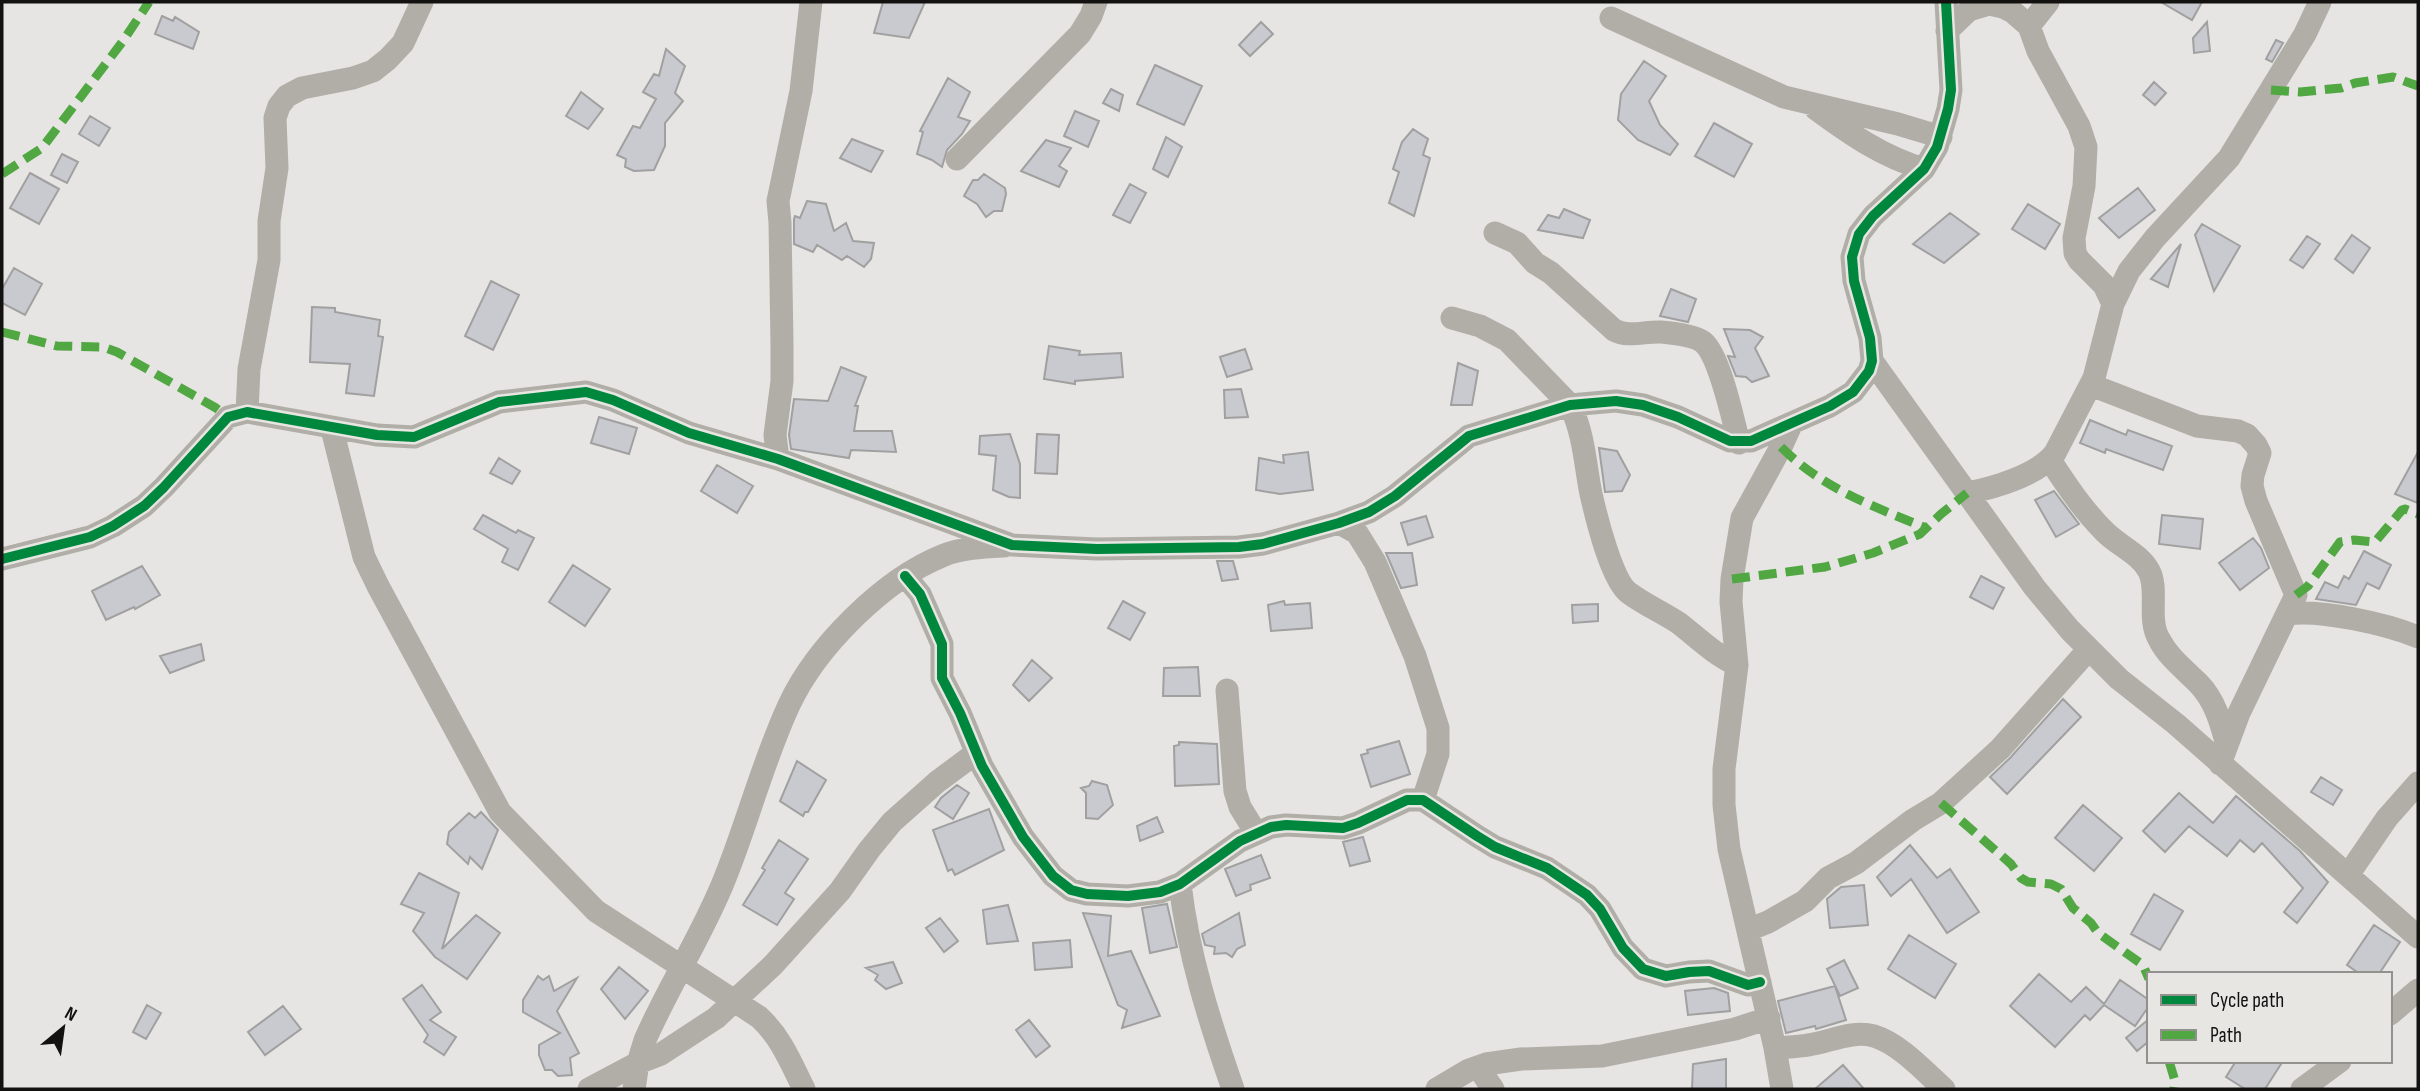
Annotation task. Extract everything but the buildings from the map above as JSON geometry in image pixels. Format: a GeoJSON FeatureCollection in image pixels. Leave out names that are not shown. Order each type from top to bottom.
{"type":"FeatureCollection","features":[{"type":"Feature","properties":{"kind":"street"},"geometry":{"type":"LineString","coordinates":[[247,412],[249,369],[269,260],[269,221],[277,168],[275,118],[279,106],[287,96],[302,88],[353,78],[373,71],[403,43],[422,2]]}},
{"type":"Feature","properties":{"kind":"street"},"geometry":{"type":"LineString","coordinates":[[778,459],[775,435],[782,381],[782,345],[778,201],[801,91],[811,2]]}},
{"type":"Feature","properties":{"kind":"street"},"geometry":{"type":"LineString","coordinates":[[957,159],[1080,34],[1096,2]]}},
{"type":"Feature","properties":{"kind":"street"},"geometry":{"type":"LineString","coordinates":[[634,1089],[645,1040],[725,879],[790,702],[818,658],[853,620],[905,576],[943,555],[972,548],[1012,545],[1097,549],[1217,549],[1263,544],[1369,512],[1395,496],[1469,436],[1570,405],[1616,401],[1643,405],[1678,417],[1730,442],[1739,443],[1763,437],[1791,425],[1853,391],[1864,379],[1872,361],[1871,338],[1854,281],[1854,247],[1859,234],[1873,216],[1924,169],[1941,137],[1951,90],[1947,2]]}},
{"type":"Feature","properties":{"kind":"street"},"geometry":{"type":"LineString","coordinates":[[2029,26],[2048,2]]}},
{"type":"Feature","properties":{"kind":"street"},"geometry":{"type":"LineString","coordinates":[[1967,493],[2009,482],[2050,460],[2065,438],[2091,385],[2113,304],[2129,271],[2230,158],[2305,34],[2320,2]]}},
{"type":"Feature","properties":{"kind":"street"},"geometry":{"type":"LineString","coordinates":[[1947,31],[1969,10],[1989,5],[2003,6],[2029,26],[2038,51],[2079,126],[2086,147],[2084,186],[2074,238],[2075,253],[2104,285],[2113,304]]}},
{"type":"Feature","properties":{"kind":"street"},"geometry":{"type":"LineString","coordinates":[[1611,18],[1784,97],[1899,124],[1941,137]]}},
{"type":"Feature","properties":{"kind":"street"},"geometry":{"type":"LineString","coordinates":[[1811,105],[1860,141],[1924,169]]}},
{"type":"Feature","properties":{"kind":"street"},"geometry":{"type":"LineString","coordinates":[[1495,233],[1517,243],[1535,263],[1551,273],[1614,330],[1626,334],[1666,332],[1703,342],[1722,379],[1739,443]]}},
{"type":"Feature","properties":{"kind":"street"},"geometry":{"type":"LineString","coordinates":[[1451,318],[1480,326],[1507,340],[1570,405],[1582,436],[1596,516],[1624,589],[1679,623],[1722,658],[1737,665]]}},
{"type":"Feature","properties":{"kind":"street"},"geometry":{"type":"LineString","coordinates":[[1872,361],[2035,588],[2089,649],[2119,678],[2176,724],[2223,755],[2348,875],[2418,937]]}},
{"type":"Feature","properties":{"kind":"street"},"geometry":{"type":"LineString","coordinates":[[2091,385],[2197,426],[2238,431],[2247,435],[2260,453],[2253,475],[2254,493],[2296,595],[2239,713],[2223,755]]}},
{"type":"Feature","properties":{"kind":"street"},"geometry":{"type":"LineString","coordinates":[[2,559],[90,537],[113,527],[144,506],[164,487],[228,417],[247,412],[305,421],[332,429],[414,437],[499,402],[586,392],[606,397],[689,433],[778,459],[1012,545]]}},
{"type":"Feature","properties":{"kind":"street"},"geometry":{"type":"LineString","coordinates":[[1783,1089],[1730,849],[1724,805],[1724,768],[1737,665],[1731,602],[1739,528],[1791,425]]}},
{"type":"Feature","properties":{"kind":"street"},"geometry":{"type":"LineString","coordinates":[[332,429],[364,556],[500,812],[596,911],[759,1017],[770,1027],[804,1089]]}},
{"type":"Feature","properties":{"kind":"street"},"geometry":{"type":"LineString","coordinates":[[2050,460],[2076,501],[2107,534],[2135,555],[2150,572],[2152,617],[2158,639],[2175,662],[2200,685],[2214,705],[2223,755]]}},
{"type":"Feature","properties":{"kind":"street"},"geometry":{"type":"LineString","coordinates":[[1339,523],[1357,533],[1375,562],[1415,656],[1438,728],[1438,754],[1423,800]]}},
{"type":"Feature","properties":{"kind":"street"},"geometry":{"type":"LineString","coordinates":[[905,576],[920,594],[942,645],[942,678],[960,713],[975,753],[1023,837],[1062,885],[1071,890],[1087,894],[1128,896],[1160,892],[1180,884],[1222,853],[1271,827],[1286,825],[1343,828],[1407,800],[1423,800],[1486,841],[1546,868],[1587,895],[1600,909],[1623,948],[1643,970],[1666,976],[1689,971],[1709,971],[1748,985],[1760,982]]}},
{"type":"Feature","properties":{"kind":"street"},"geometry":{"type":"LineString","coordinates":[[2288,614],[2319,614],[2397,629],[2418,637]]}},
{"type":"Feature","properties":{"kind":"street"},"geometry":{"type":"LineString","coordinates":[[1748,930],[1805,901],[1828,878],[1865,857],[1913,820],[1941,803],[2000,749],[2089,649]]}},
{"type":"Feature","properties":{"kind":"street"},"geometry":{"type":"LineString","coordinates":[[1227,690],[1235,791],[1240,807],[1256,833]]}},
{"type":"Feature","properties":{"kind":"street"},"geometry":{"type":"LineString","coordinates":[[589,1089],[661,1054],[716,1018],[773,965],[840,891],[892,822],[975,753]]}},
{"type":"Feature","properties":{"kind":"street"},"geometry":{"type":"LineString","coordinates":[[2348,875],[2387,818],[2418,783]]}},
{"type":"Feature","properties":{"kind":"street"},"geometry":{"type":"LineString","coordinates":[[1180,884],[1184,920],[1212,1030],[1233,1089]]}},
{"type":"Feature","properties":{"kind":"street"},"geometry":{"type":"LineString","coordinates":[[2392,1012],[2418,990]]}},
{"type":"Feature","properties":{"kind":"street"},"geometry":{"type":"LineString","coordinates":[[1437,1089],[1478,1067],[1499,1061],[1573,1058],[1626,1052],[1735,1030],[1769,1018]]}},
{"type":"Feature","properties":{"kind":"street"},"geometry":{"type":"LineString","coordinates":[[1775,1048],[1811,1045],[1839,1036],[1871,1035],[1896,1048],[1944,1089]]}},
{"type":"Feature","properties":{"kind":"street"},"geometry":{"type":"LineString","coordinates":[[2302,1089],[2337,1063]]}},
{"type":"Feature","properties":{"kind":"street"},"geometry":{"type":"LineString","coordinates":[[1478,1067],[1493,1089]]}},
{"type":"Feature","properties":{"kind":"marked path"},"geometry":{"type":"LineString","coordinates":[[2,174],[42,148],[149,2]]}},
{"type":"Feature","properties":{"kind":"marked path"},"geometry":{"type":"LineString","coordinates":[[2271,90],[2300,92],[2341,88],[2393,77],[2418,86]]}},
{"type":"Feature","properties":{"kind":"marked path"},"geometry":{"type":"LineString","coordinates":[[2,332],[57,346],[103,347],[117,352],[228,417]]}},
{"type":"Feature","properties":{"kind":"marked path"},"geometry":{"type":"LineString","coordinates":[[1781,447],[1797,462],[1831,485],[1926,528]]}},
{"type":"Feature","properties":{"kind":"marked path"},"geometry":{"type":"LineString","coordinates":[[1732,579],[1825,567],[1873,553],[1920,534],[1967,493]]}},
{"type":"Feature","properties":{"kind":"marked path"},"geometry":{"type":"LineString","coordinates":[[2296,595],[2308,586],[2340,542],[2375,542],[2402,510],[2418,514]]}},
{"type":"Feature","properties":{"kind":"marked path"},"geometry":{"type":"LineString","coordinates":[[1941,803],[2011,864],[2021,878],[2028,882],[2051,884],[2061,889],[2073,908],[2091,923],[2098,933],[2143,965],[2147,974]]}},
{"type":"Feature","properties":{"kind":"marked path"},"geometry":{"type":"LineString","coordinates":[[2170,1063],[2175,1081],[2174,1089]]}},
{"type":"Feature","properties":{"kind":"cycle path"},"geometry":{"type":"LineString","coordinates":[[2,559],[90,537],[113,526],[144,506],[228,417],[247,412],[377,435],[414,437],[499,402],[586,392],[613,400],[689,433],[778,459],[1012,545],[1097,549],[1239,547],[1263,544],[1339,523],[1369,512],[1395,496],[1469,436],[1570,405],[1616,401],[1643,405],[1678,417],[1730,441],[1751,441],[1830,406],[1853,392],[1869,371],[1872,361],[1870,338],[1854,281],[1852,257],[1859,234],[1873,216],[1924,169],[1937,147],[1951,90],[1946,2]]}},
{"type":"Feature","properties":{"kind":"cycle path"},"geometry":{"type":"LineString","coordinates":[[905,576],[920,594],[942,644],[942,678],[982,766],[1023,837],[1053,876],[1071,890],[1087,894],[1128,896],[1160,892],[1180,884],[1240,841],[1271,827],[1286,825],[1343,828],[1407,800],[1423,800],[1495,847],[1547,868],[1587,895],[1600,909],[1623,948],[1643,969],[1666,976],[1709,971],[1748,985],[1760,982]]}}]}
